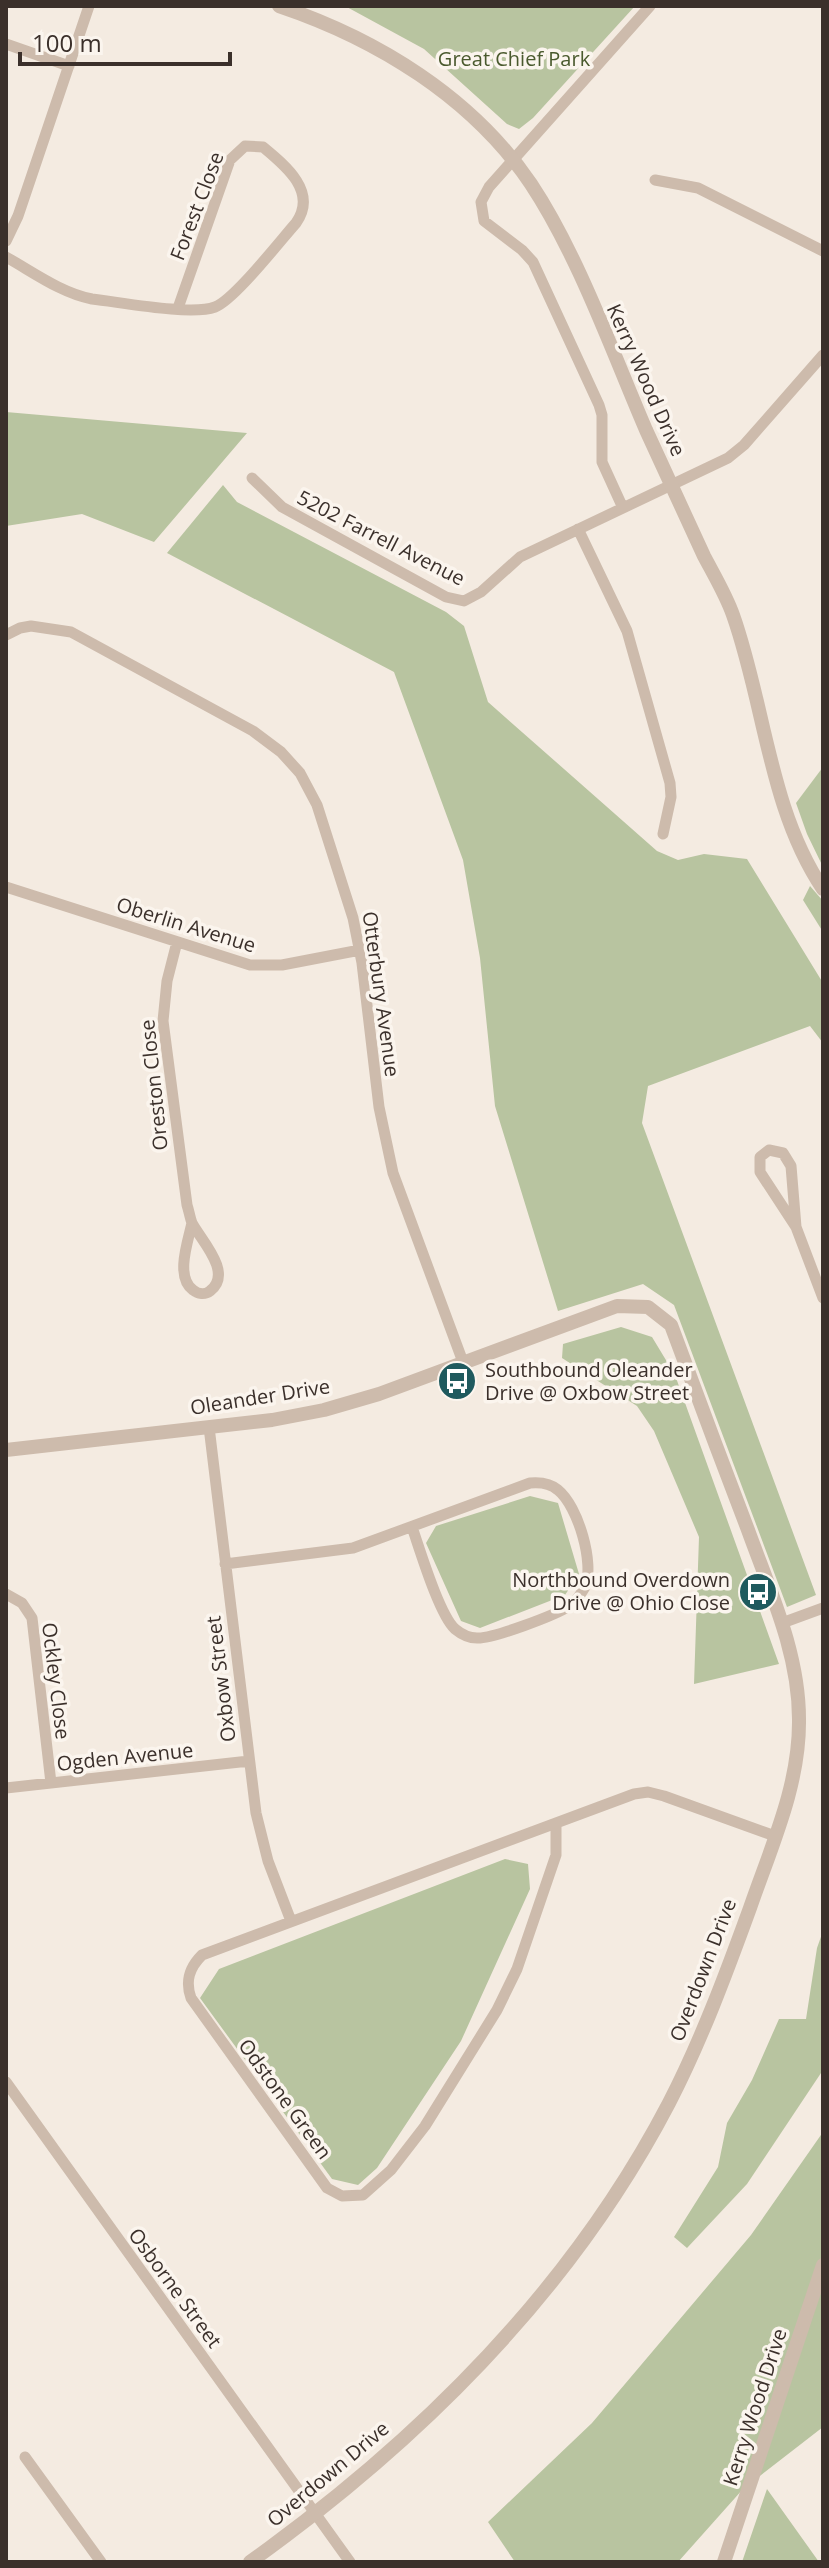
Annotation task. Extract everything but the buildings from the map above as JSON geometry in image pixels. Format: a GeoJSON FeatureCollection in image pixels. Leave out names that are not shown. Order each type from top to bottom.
{"type":"FeatureCollection","features":[{"type":"Feature","properties":{"kind":"street"},"geometry":{"type":"LineString","coordinates":[[6,241],[18,216],[89,6]]}},
{"type":"Feature","properties":{"kind":"street","name":"Kerry Wood Drive"},"geometry":{"type":"LineString","coordinates":[[279,6],[351,33],[389,53],[446,95],[512,159],[531,185],[570,256],[671,485],[733,615],[791,826],[809,868],[823,889]]}},
{"type":"Feature","properties":{"kind":"street"},"geometry":{"type":"LineString","coordinates":[[623,508],[602,462],[602,415],[599,405],[533,262],[484,221],[481,211],[484,193],[512,159],[650,6]]}},
{"type":"Feature","properties":{"kind":"street"},"geometry":{"type":"LineString","coordinates":[[6,44],[69,66]]}},
{"type":"Feature","properties":{"kind":"street","name":"Forest Close"},"geometry":{"type":"LineString","coordinates":[[6,257],[84,298],[178,308],[207,309],[223,303],[300,218],[305,205],[302,189],[293,176],[263,147],[245,146],[230,160],[178,308]]}},
{"type":"Feature","properties":{"kind":"street"},"geometry":{"type":"LineString","coordinates":[[655,180],[698,188],[823,251]]}},
{"type":"Feature","properties":{"kind":"street","name":"5202 Farrell Avenue"},"geometry":{"type":"LineString","coordinates":[[252,478],[282,507],[454,600],[471,599],[520,557],[719,463],[738,451],[823,355]]}},
{"type":"Feature","properties":{"kind":"street"},"geometry":{"type":"LineString","coordinates":[[578,529],[627,631],[666,767],[671,797],[663,834]]}},
{"type":"Feature","properties":{"kind":"street","name":"Otterbury Avenue"},"geometry":{"type":"LineString","coordinates":[[6,635],[31,626],[71,632],[239,723],[281,752],[300,773],[317,805],[346,892],[360,950],[387,1151],[400,1196],[463,1362]]}},
{"type":"Feature","properties":{"kind":"street","name":"Oberlin Avenue"},"geometry":{"type":"LineString","coordinates":[[6,887],[242,963],[282,965],[360,950]]}},
{"type":"Feature","properties":{"kind":"street","name":"Oreston Close"},"geometry":{"type":"LineString","coordinates":[[177,942],[167,981],[163,1021],[183,1187],[192,1223],[212,1253],[217,1272],[216,1285],[203,1294],[192,1289],[185,1278],[184,1263],[192,1223]]}},
{"type":"Feature","properties":{"kind":"street"},"geometry":{"type":"LineString","coordinates":[[796,1227],[791,1166],[783,1153],[769,1150],[760,1157],[760,1172],[796,1227],[823,1298]]}},
{"type":"Feature","properties":{"kind":"street","name":"Overdown Drive"},"geometry":{"type":"LineString","coordinates":[[250,2562],[316,2514],[394,2447],[476,2367],[546,2289],[593,2229],[653,2133],[687,2065],[733,1954],[796,1773],[799,1718],[795,1676],[782,1623],[671,1325],[648,1307],[617,1306],[601,1311]]}},
{"type":"Feature","properties":{"kind":"street","name":"Oleander Drive"},"geometry":{"type":"LineString","coordinates":[[6,1450],[272,1420],[324,1410],[379,1394],[601,1311]]}},
{"type":"Feature","properties":{"kind":"street","name":"Oxbow Street"},"geometry":{"type":"LineString","coordinates":[[209,1427],[249,1761],[262,1840],[291,1921]]}},
{"type":"Feature","properties":{"kind":"street"},"geometry":{"type":"LineString","coordinates":[[225,1564],[339,1551],[373,1542],[412,1527],[530,1483],[546,1483],[563,1495],[576,1523],[588,1555],[586,1584],[576,1601],[562,1610],[489,1637],[471,1638],[456,1630],[446,1617],[412,1527]]}},
{"type":"Feature","properties":{"kind":"street","name":"Ockley Close"},"geometry":{"type":"LineString","coordinates":[[6,1594],[22,1603],[32,1618],[51,1783]]}},
{"type":"Feature","properties":{"kind":"street"},"geometry":{"type":"LineString","coordinates":[[782,1623],[823,1608]]}},
{"type":"Feature","properties":{"kind":"street","name":"Ogden Avenue"},"geometry":{"type":"LineString","coordinates":[[6,1788],[249,1761]]}},
{"type":"Feature","properties":{"kind":"street","name":"Odstone Green"},"geometry":{"type":"LineString","coordinates":[[556,1825],[554,1861],[517,1969],[497,2010],[415,2141],[378,2184],[363,2195],[342,2196],[327,2188],[191,1998],[189,1972],[202,1955],[625,1797],[648,1792],[775,1836]]}},
{"type":"Feature","properties":{"kind":"street","name":"Osborne Street"},"geometry":{"type":"LineString","coordinates":[[6,2082],[350,2562]]}},
{"type":"Feature","properties":{"kind":"street","name":"Kerry Wood Drive"},"geometry":{"type":"LineString","coordinates":[[724,2562],[823,2265]]}},
{"type":"Feature","properties":{"kind":"street"},"geometry":{"type":"LineString","coordinates":[[25,2457],[101,2562]]}},
{"type":"Feature","properties":{"kind":"green space","name":"Great Chief Park"},"geometry":{"type":"Polygon","coordinates":[[[345,6],[635,6],[533,118],[519,129],[507,124],[424,49],[345,6]]]}},
{"type":"Feature","properties":{"kind":"green space"},"geometry":{"type":"Polygon","coordinates":[[[6,412],[247,433],[154,542],[82,514],[6,526],[6,412]]]}},
{"type":"Feature","properties":{"kind":"green space"},"geometry":{"type":"Polygon","coordinates":[[[223,485],[237,502],[446,612],[464,626],[488,702],[657,851],[678,860],[704,854],[747,859],[823,983],[823,1043],[810,1026],[648,1086],[642,1123],[816,1595],[787,1607],[674,1305],[643,1284],[558,1311],[495,1106],[480,958],[463,860],[394,672],[167,553],[223,485]]]}},
{"type":"Feature","properties":{"kind":"green space"},"geometry":{"type":"Polygon","coordinates":[[[823,767],[823,867],[796,803],[823,767]]]}},
{"type":"Feature","properties":{"kind":"green space"},"geometry":{"type":"Polygon","coordinates":[[[810,886],[823,901],[823,932],[803,900],[810,886]]]}},
{"type":"Feature","properties":{"kind":"green space"},"geometry":{"type":"Polygon","coordinates":[[[621,1327],[652,1337],[675,1375],[779,1664],[694,1684],[699,1537],[654,1431],[637,1406],[562,1358],[563,1344],[621,1327]]]}},
{"type":"Feature","properties":{"kind":"green space"},"geometry":{"type":"Polygon","coordinates":[[[530,1496],[558,1503],[579,1574],[565,1595],[480,1628],[461,1621],[426,1543],[436,1526],[530,1496]]]}},
{"type":"Feature","properties":{"kind":"green space"},"geometry":{"type":"Polygon","coordinates":[[[505,1859],[528,1864],[530,1889],[461,2041],[377,2168],[358,2185],[332,2179],[200,1998],[219,1969],[505,1859]]]}},
{"type":"Feature","properties":{"kind":"green space"},"geometry":{"type":"Polygon","coordinates":[[[823,1931],[823,2070],[747,2184],[687,2248],[674,2237],[718,2167],[727,2123],[752,2080],[779,2019],[806,2019],[817,1948],[823,1931]]]}},
{"type":"Feature","properties":{"kind":"green space"},"geometry":{"type":"Polygon","coordinates":[[[823,2132],[823,2427],[743,2489],[678,2562],[515,2562],[488,2522],[592,2423],[751,2235],[823,2132]]]}},
{"type":"Feature","properties":{"kind":"green space"},"geometry":{"type":"Polygon","coordinates":[[[767,2489],[819,2562],[742,2562],[767,2489]]]}},
{"type":"Feature","properties":{"kind":"place","name":"Southbound Oleander Drive @ Oxbow Street"},"geometry":{"type":"Point","coordinates":[457,1381]}},
{"type":"Feature","properties":{"kind":"place","name":"Northbound Overdown Drive @ Ohio Close"},"geometry":{"type":"Point","coordinates":[758,1592]}}]}
